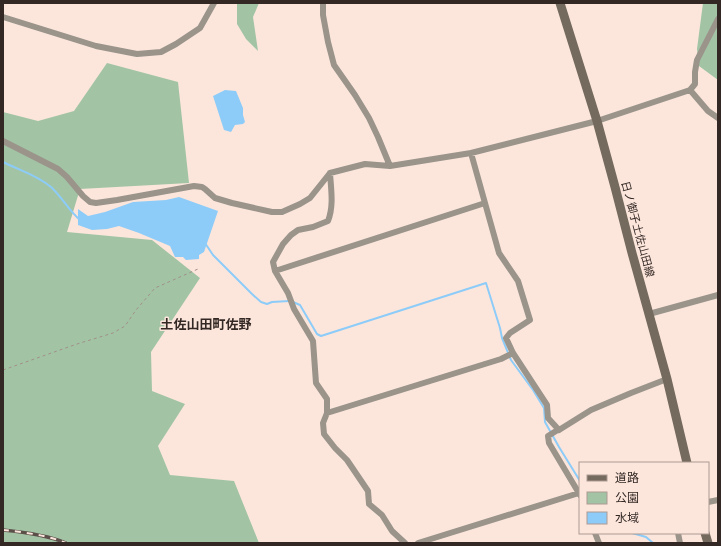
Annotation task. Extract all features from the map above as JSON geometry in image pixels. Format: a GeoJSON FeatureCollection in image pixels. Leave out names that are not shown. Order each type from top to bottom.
{"type":"FeatureCollection","features":[{"type":"Feature","properties":{"kind":"main road","name":"日ノ御子土佐山田線"},"geometry":{"type":"LineString","coordinates":[[560,3],[597,121],[667,379],[687,462]]}},
{"type":"Feature","properties":{"kind":"street"},"geometry":{"type":"LineString","coordinates":[[3,16],[96,46],[137,54],[161,52],[176,44],[200,28],[214,3]]}},
{"type":"Feature","properties":{"kind":"street"},"geometry":{"type":"LineString","coordinates":[[322,3],[328,42],[334,65],[369,118],[390,166]]}},
{"type":"Feature","properties":{"kind":"street"},"geometry":{"type":"LineString","coordinates":[[3,141],[58,169],[90,202],[96,203],[117,200],[194,186],[202,187],[215,198],[232,204],[272,212],[282,212],[310,198],[330,173],[365,164],[390,166],[471,152],[597,121],[690,90],[696,84],[695,72],[697,60],[718,19]]}},
{"type":"Feature","properties":{"kind":"street"},"geometry":{"type":"LineString","coordinates":[[690,90],[708,110],[718,118]]}},
{"type":"Feature","properties":{"kind":"street"},"geometry":{"type":"LineString","coordinates":[[471,152],[499,253],[518,281],[530,320],[510,332],[506,338],[513,353],[547,405],[548,418],[557,430]]}},
{"type":"Feature","properties":{"kind":"street"},"geometry":{"type":"LineString","coordinates":[[330,173],[331,214],[328,221],[313,227],[298,230],[291,235],[283,244],[273,262],[275,271],[288,293],[294,309],[313,341],[316,383],[327,399],[328,413],[323,423],[324,434],[347,460],[368,491],[369,504],[382,514],[392,531],[405,543]]}},
{"type":"Feature","properties":{"kind":"street"},"geometry":{"type":"LineString","coordinates":[[275,271],[485,203]]}},
{"type":"Feature","properties":{"kind":"street"},"geometry":{"type":"LineString","coordinates":[[649,314],[718,295]]}},
{"type":"Feature","properties":{"kind":"street"},"geometry":{"type":"LineString","coordinates":[[328,413],[500,359],[513,353]]}},
{"type":"Feature","properties":{"kind":"street"},"geometry":{"type":"LineString","coordinates":[[579,492],[549,443],[548,436],[591,410],[667,379]]}},
{"type":"Feature","properties":{"kind":"street"},"geometry":{"type":"LineString","coordinates":[[423,542],[579,494]]}},
{"type":"Feature","properties":{"kind":"path"},"geometry":{"type":"LineString","coordinates":[[3,370],[113,333],[125,326],[136,310],[155,288],[198,270]]}},
{"type":"Feature","properties":{"kind":"green space"},"geometry":{"type":"Polygon","coordinates":[[[237,3],[259,3],[253,17],[258,51],[246,39],[237,24],[237,3]]]}},
{"type":"Feature","properties":{"kind":"green space"},"geometry":{"type":"Polygon","coordinates":[[[703,3],[718,3],[718,80],[699,66],[697,49],[703,3]]]}},
{"type":"Feature","properties":{"kind":"green space"},"geometry":{"type":"Polygon","coordinates":[[[107,63],[178,82],[189,183],[80,189],[67,232],[152,240],[200,278],[151,352],[152,391],[185,404],[158,446],[170,475],[234,481],[259,543],[3,543],[3,112],[38,121],[74,111],[107,63]]]}},
{"type":"Feature","properties":{"kind":"water"},"geometry":{"type":"Polygon","coordinates":[[[225,90],[236,91],[243,108],[245,122],[243,124],[235,125],[231,132],[224,130],[213,96],[225,90]]]}},
{"type":"Feature","properties":{"kind":"water"},"geometry":{"type":"Polygon","coordinates":[[[179,197],[218,211],[204,252],[199,255],[199,259],[186,260],[183,257],[175,257],[170,246],[119,226],[107,229],[92,230],[78,225],[78,209],[88,216],[105,212],[133,202],[166,200],[179,197]]]}},
{"type":"Feature","properties":{"kind":"waterway"},"geometry":{"type":"LineString","coordinates":[[3,162],[46,183],[55,191],[80,220]]}},
{"type":"Feature","properties":{"kind":"waterway"},"geometry":{"type":"LineString","coordinates":[[205,243],[213,255],[261,302],[267,304],[272,302],[289,301]]}},
{"type":"Feature","properties":{"kind":"waterway"},"geometry":{"type":"LineString","coordinates":[[293,302],[300,305],[317,334],[321,336],[486,283],[502,338],[511,360],[544,408],[545,422],[579,479]]}},
{"type":"Feature","properties":{"kind":"waterway"},"geometry":{"type":"LineString","coordinates":[[636,534],[646,537],[653,543]]}},
{"type":"Feature","properties":{"kind":"railway"},"geometry":{"type":"LineString","coordinates":[[3,530],[43,536],[66,543]]}},
{"type":"Feature","properties":{"kind":"district","name":"土佐山田町佐野"},"geometry":{"type":"Point","coordinates":[206,324]}}]}
